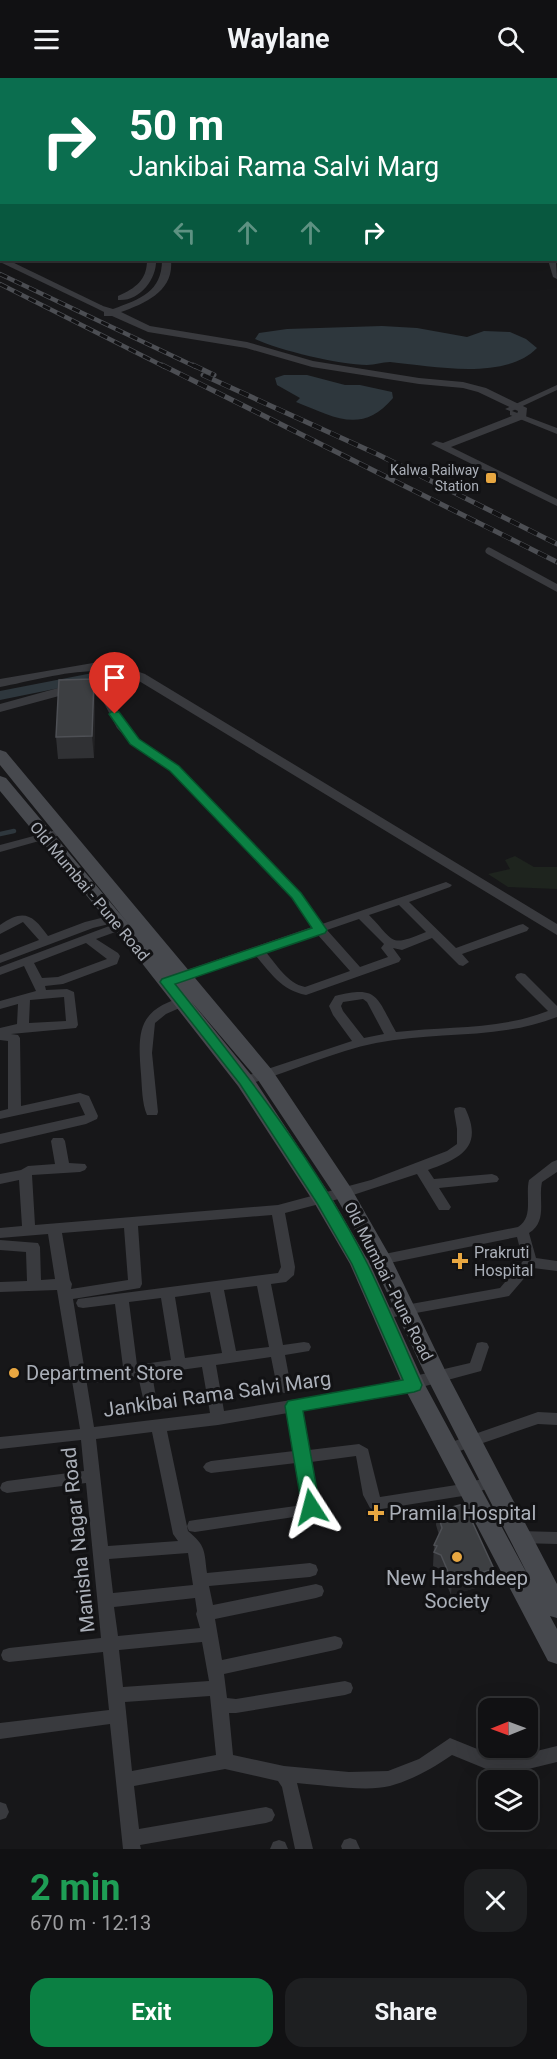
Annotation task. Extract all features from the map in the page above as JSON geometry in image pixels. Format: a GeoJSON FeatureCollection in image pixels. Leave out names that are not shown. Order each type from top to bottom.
{"type":"FeatureCollection","features":[{"type":"Feature","properties":{"kind":"main road","name":"Old Mumbai - Pune Road"},"geometry":{"type":"LineString","coordinates":[[0,755],[52,834]]}},
{"type":"Feature","properties":{"kind":"main road","name":"Old Mumbai - Pune Road"},"geometry":{"type":"LineString","coordinates":[[0,781],[52,834],[190,999],[323,1200],[360,1264],[414,1385],[557,1653]]}},
{"type":"Feature","properties":{"kind":"main road","name":"Old Mumbai - Pune Road"},"geometry":{"type":"LineString","coordinates":[[190,999],[265,1075],[344,1193],[381,1258],[438,1378],[557,1608]]}},
{"type":"Feature","properties":{"kind":"main road"},"geometry":{"type":"LineString","coordinates":[[281,1135],[301,1128]]}},
{"type":"Feature","properties":{"kind":"main road"},"geometry":{"type":"LineString","coordinates":[[483,1516],[507,1509]]}},
{"type":"Feature","properties":{"kind":"street"},"geometry":{"type":"LineString","coordinates":[[5,261],[143,333],[162,334],[242,348],[308,368],[417,386],[459,389],[557,431]]}},
{"type":"Feature","properties":{"kind":"street"},"geometry":{"type":"LineString","coordinates":[[101,311],[138,291],[152,272],[151,261]]}},
{"type":"Feature","properties":{"kind":"street"},"geometry":{"type":"LineString","coordinates":[[0,265],[101,311],[149,296],[161,286],[168,268],[166,261]]}},
{"type":"Feature","properties":{"kind":"street"},"geometry":{"type":"LineString","coordinates":[[557,387],[514,411],[439,446],[557,503]]}},
{"type":"Feature","properties":{"kind":"street"},"geometry":{"type":"LineString","coordinates":[[489,551],[557,588]]}},
{"type":"Feature","properties":{"kind":"street"},"geometry":{"type":"LineString","coordinates":[[0,683],[93,667],[113,667],[141,677],[557,930]]}},
{"type":"Feature","properties":{"kind":"street"},"geometry":{"type":"LineString","coordinates":[[0,708],[141,677]]}},
{"type":"Feature","properties":{"kind":"street"},"geometry":{"type":"LineString","coordinates":[[110,682],[109,703],[121,726],[135,741],[181,776],[297,896],[320,930],[357,972]]}},
{"type":"Feature","properties":{"kind":"street"},"geometry":{"type":"LineString","coordinates":[[0,849],[52,834]]}},
{"type":"Feature","properties":{"kind":"street"},"geometry":{"type":"LineString","coordinates":[[174,979],[446,885]]}},
{"type":"Feature","properties":{"kind":"street"},"geometry":{"type":"LineString","coordinates":[[402,901],[459,957],[523,928]]}},
{"type":"Feature","properties":{"kind":"street"},"geometry":{"type":"LineString","coordinates":[[362,915],[390,944],[402,946],[435,933]]}},
{"type":"Feature","properties":{"kind":"street"},"geometry":{"type":"LineString","coordinates":[[2,925],[24,916],[29,918],[46,942]]}},
{"type":"Feature","properties":{"kind":"street"},"geometry":{"type":"LineString","coordinates":[[0,971],[88,939],[124,920]]}},
{"type":"Feature","properties":{"kind":"street"},"geometry":{"type":"LineString","coordinates":[[0,959],[46,942],[124,920]]}},
{"type":"Feature","properties":{"kind":"street"},"geometry":{"type":"LineString","coordinates":[[0,1005],[24,998],[39,988],[112,961],[114,956],[88,939]]}},
{"type":"Feature","properties":{"kind":"street"},"geometry":{"type":"LineString","coordinates":[[258,950],[289,987],[306,990],[394,959],[387,946],[390,944]]}},
{"type":"Feature","properties":{"kind":"street"},"geometry":{"type":"LineString","coordinates":[[27,961],[39,988]]}},
{"type":"Feature","properties":{"kind":"street"},"geometry":{"type":"LineString","coordinates":[[245,1081],[327,1051],[392,1036],[495,1028],[543,1018],[557,1012],[521,977]]}},
{"type":"Feature","properties":{"kind":"street"},"geometry":{"type":"LineString","coordinates":[[0,1034],[23,1027],[72,1025],[70,995],[39,988]]}},
{"type":"Feature","properties":{"kind":"street"},"geometry":{"type":"LineString","coordinates":[[361,1043],[337,1012],[335,1006],[339,999],[365,995],[372,1000],[392,1036]]}},
{"type":"Feature","properties":{"kind":"street"},"geometry":{"type":"LineString","coordinates":[[23,1027],[24,998]]}},
{"type":"Feature","properties":{"kind":"street"},"geometry":{"type":"LineString","coordinates":[[152,1112],[146,1049],[149,1023],[161,1011],[190,999]]}},
{"type":"Feature","properties":{"kind":"street"},"geometry":{"type":"LineString","coordinates":[[0,1034],[14,1038],[7,1059],[15,1111]]}},
{"type":"Feature","properties":{"kind":"street"},"geometry":{"type":"LineString","coordinates":[[0,1114],[80,1097],[84,1099],[92,1116],[86,1120],[0,1139]]}},
{"type":"Feature","properties":{"kind":"street"},"geometry":{"type":"LineString","coordinates":[[0,1233],[278,1210],[323,1200],[420,1167],[463,1145],[460,1111]]}},
{"type":"Feature","properties":{"kind":"street"},"geometry":{"type":"LineString","coordinates":[[58,1141],[63,1169]]}},
{"type":"Feature","properties":{"kind":"street"},"geometry":{"type":"LineString","coordinates":[[360,1264],[522,1231],[532,1227],[536,1220],[532,1200],[536,1180],[557,1165]]}},
{"type":"Feature","properties":{"kind":"street"},"geometry":{"type":"LineString","coordinates":[[0,1179],[25,1174],[28,1171],[80,1167]]}},
{"type":"Feature","properties":{"kind":"street"},"geometry":{"type":"LineString","coordinates":[[420,1167],[444,1207]]}},
{"type":"Feature","properties":{"kind":"street"},"geometry":{"type":"LineString","coordinates":[[25,1174],[29,1230]]}},
{"type":"Feature","properties":{"kind":"street"},"geometry":{"type":"LineString","coordinates":[[430,1184],[492,1179]]}},
{"type":"Feature","properties":{"kind":"street"},"geometry":{"type":"LineString","coordinates":[[83,1303],[287,1275],[278,1210]]}},
{"type":"Feature","properties":{"kind":"street"},"geometry":{"type":"LineString","coordinates":[[0,1287],[34,1286],[65,1290],[135,1284],[131,1223]]}},
{"type":"Feature","properties":{"kind":"street","name":"Manisha Nagar Road"},"geometry":{"type":"LineString","coordinates":[[54,1229],[88,1434],[132,1844]]}},
{"type":"Feature","properties":{"kind":"street"},"geometry":{"type":"LineString","coordinates":[[522,1231],[530,1262]]}},
{"type":"Feature","properties":{"kind":"street"},"geometry":{"type":"LineString","coordinates":[[0,1245],[33,1246],[34,1286]]}},
{"type":"Feature","properties":{"kind":"street"},"geometry":{"type":"LineString","coordinates":[[530,1262],[557,1266]]}},
{"type":"Feature","properties":{"kind":"street"},"geometry":{"type":"LineString","coordinates":[[383,1314],[504,1292],[530,1262]]}},
{"type":"Feature","properties":{"kind":"street"},"geometry":{"type":"LineString","coordinates":[[263,1280],[284,1387]]}},
{"type":"Feature","properties":{"kind":"street"},"geometry":{"type":"LineString","coordinates":[[216,1286],[230,1358]]}},
{"type":"Feature","properties":{"kind":"street"},"geometry":{"type":"LineString","coordinates":[[168,1292],[179,1365]]}},
{"type":"Feature","properties":{"kind":"street"},"geometry":{"type":"LineString","coordinates":[[121,1298],[138,1371],[150,1402]]}},
{"type":"Feature","properties":{"kind":"street"},"geometry":{"type":"LineString","coordinates":[[94,1377],[304,1347]]}},
{"type":"Feature","properties":{"kind":"street","name":"Jankibai Rama Salvi Marg"},"geometry":{"type":"LineString","coordinates":[[0,1443],[218,1419],[414,1385],[476,1367],[482,1347]]}},
{"type":"Feature","properties":{"kind":"street"},"geometry":{"type":"LineString","coordinates":[[208,1361],[218,1419]]}},
{"type":"Feature","properties":{"kind":"street"},"geometry":{"type":"LineString","coordinates":[[195,1526],[309,1510],[311,1503],[294,1406]]}},
{"type":"Feature","properties":{"kind":"street"},"geometry":{"type":"LineString","coordinates":[[448,1449],[538,1418],[557,1419]]}},
{"type":"Feature","properties":{"kind":"street"},"geometry":{"type":"LineString","coordinates":[[158,1425],[181,1534],[195,1546],[204,1614],[219,1696],[225,1761]]}},
{"type":"Feature","properties":{"kind":"street"},"geometry":{"type":"LineString","coordinates":[[211,1467],[359,1450],[363,1453],[371,1495],[375,1504],[469,1489],[493,1481]]}},
{"type":"Feature","properties":{"kind":"street"},"geometry":{"type":"LineString","coordinates":[[7,1487],[92,1476]]}},
{"type":"Feature","properties":{"kind":"street"},"geometry":{"type":"LineString","coordinates":[[181,1534],[293,1521]]}},
{"type":"Feature","properties":{"kind":"street"},"geometry":{"type":"LineString","coordinates":[[519,1536],[557,1538]]}},
{"type":"Feature","properties":{"kind":"street"},"geometry":{"type":"LineString","coordinates":[[100,1553],[195,1546]]}},
{"type":"Feature","properties":{"kind":"street"},"geometry":{"type":"LineString","coordinates":[[105,1601],[310,1570]]}},
{"type":"Feature","properties":{"kind":"street"},"geometry":{"type":"LineString","coordinates":[[204,1614],[316,1591]]}},
{"type":"Feature","properties":{"kind":"street"},"geometry":{"type":"LineString","coordinates":[[9,1655],[208,1634]]}},
{"type":"Feature","properties":{"kind":"street"},"geometry":{"type":"LineString","coordinates":[[214,1669],[335,1643]]}},
{"type":"Feature","properties":{"kind":"street"},"geometry":{"type":"LineString","coordinates":[[115,1695],[219,1696],[236,1706],[345,1688]]}},
{"type":"Feature","properties":{"kind":"street"},"geometry":{"type":"LineString","coordinates":[[0,1731],[117,1716]]}},
{"type":"Feature","properties":{"kind":"street"},"geometry":{"type":"LineString","coordinates":[[124,1780],[225,1761],[284,1774],[349,1780],[388,1779],[425,1764],[450,1746],[496,1766],[512,1766],[557,1754]]}},
{"type":"Feature","properties":{"kind":"street"},"geometry":{"type":"LineString","coordinates":[[284,1774],[290,1786],[304,1849]]}},
{"type":"Feature","properties":{"kind":"street"},"geometry":{"type":"LineString","coordinates":[[132,1844],[266,1815]]}},
{"type":"Feature","properties":{"kind":"shaded area"},"geometry":{"type":"Polygon","coordinates":[[[382,326],[417,328],[467,337],[484,331],[510,332],[526,339],[537,348],[523,358],[506,365],[467,369],[390,362],[367,365],[326,360],[255,339],[259,333],[287,329],[382,326]]]}},
{"type":"Feature","properties":{"kind":"shaded area"},"geometry":{"type":"Polygon","coordinates":[[[284,375],[307,375],[345,385],[360,385],[392,392],[393,398],[370,416],[347,420],[296,402],[300,398],[277,385],[275,378],[284,375]]]}},
{"type":"Feature","properties":{"kind":"shaded area"},"geometry":{"type":"Polygon","coordinates":[[[103,671],[104,679],[0,700],[0,691],[103,671]]]}},
{"type":"Feature","properties":{"kind":"shaded area"},"geometry":{"type":"Polygon","coordinates":[[[515,856],[534,867],[557,867],[557,889],[508,887],[488,874],[510,869],[505,860],[515,856]]]}},
{"type":"Feature","properties":{"kind":"building"},"geometry":{"type":"Polygon","coordinates":[[[94,679],[92,736],[56,737],[59,680],[94,679]]]}},
{"type":"Feature","properties":{"kind":"building","name":"New Harshdeep Society"},"geometry":{"type":"Polygon","coordinates":[[[464,1504],[494,1569],[452,1581],[441,1555],[434,1552],[437,1546],[434,1545],[442,1528],[437,1511],[464,1504]]]}},
{"type":"Feature","properties":{"kind":"waterway"},"geometry":{"type":"LineString","coordinates":[[0,834],[14,831]]}},
{"type":"Feature","properties":{"kind":"railway"},"geometry":{"type":"LineString","coordinates":[[0,274],[196,367]]}},
{"type":"Feature","properties":{"kind":"railway"},"geometry":{"type":"LineString","coordinates":[[0,284],[165,367]]}},
{"type":"Feature","properties":{"kind":"railway"},"geometry":{"type":"LineString","coordinates":[[162,365],[557,562]]}},
{"type":"Feature","properties":{"kind":"railway"},"geometry":{"type":"LineString","coordinates":[[193,365],[214,375]]}},
{"type":"Feature","properties":{"kind":"railway"},"geometry":{"type":"LineString","coordinates":[[203,375],[379,455],[557,544]]}},
{"type":"Feature","properties":{"kind":"place","name":"Kalwa Railway Station"},"geometry":{"type":"Point","coordinates":[491,478]}},
{"type":"Feature","properties":{"kind":"place","name":"Prakruti Hospital"},"geometry":{"type":"Point","coordinates":[460,1261]}},
{"type":"Feature","properties":{"kind":"place","name":"Department Store"},"geometry":{"type":"Point","coordinates":[14,1373]}},
{"type":"Feature","properties":{"kind":"place","name":"Pramila Hospital"},"geometry":{"type":"Point","coordinates":[376,1513]}},
{"type":"Feature","properties":{"kind":"place","name":"New Harshdeep Society"},"geometry":{"type":"Point","coordinates":[457,1557]}},
{"type":"Feature","properties":{"kind":"route"},"geometry":{"type":"LineString","coordinates":[[115,714],[121,726],[135,741],[174,769],[297,896],[320,930],[166,982],[245,1081],[323,1200],[360,1264],[414,1385],[294,1406],[311,1507]]}}]}
